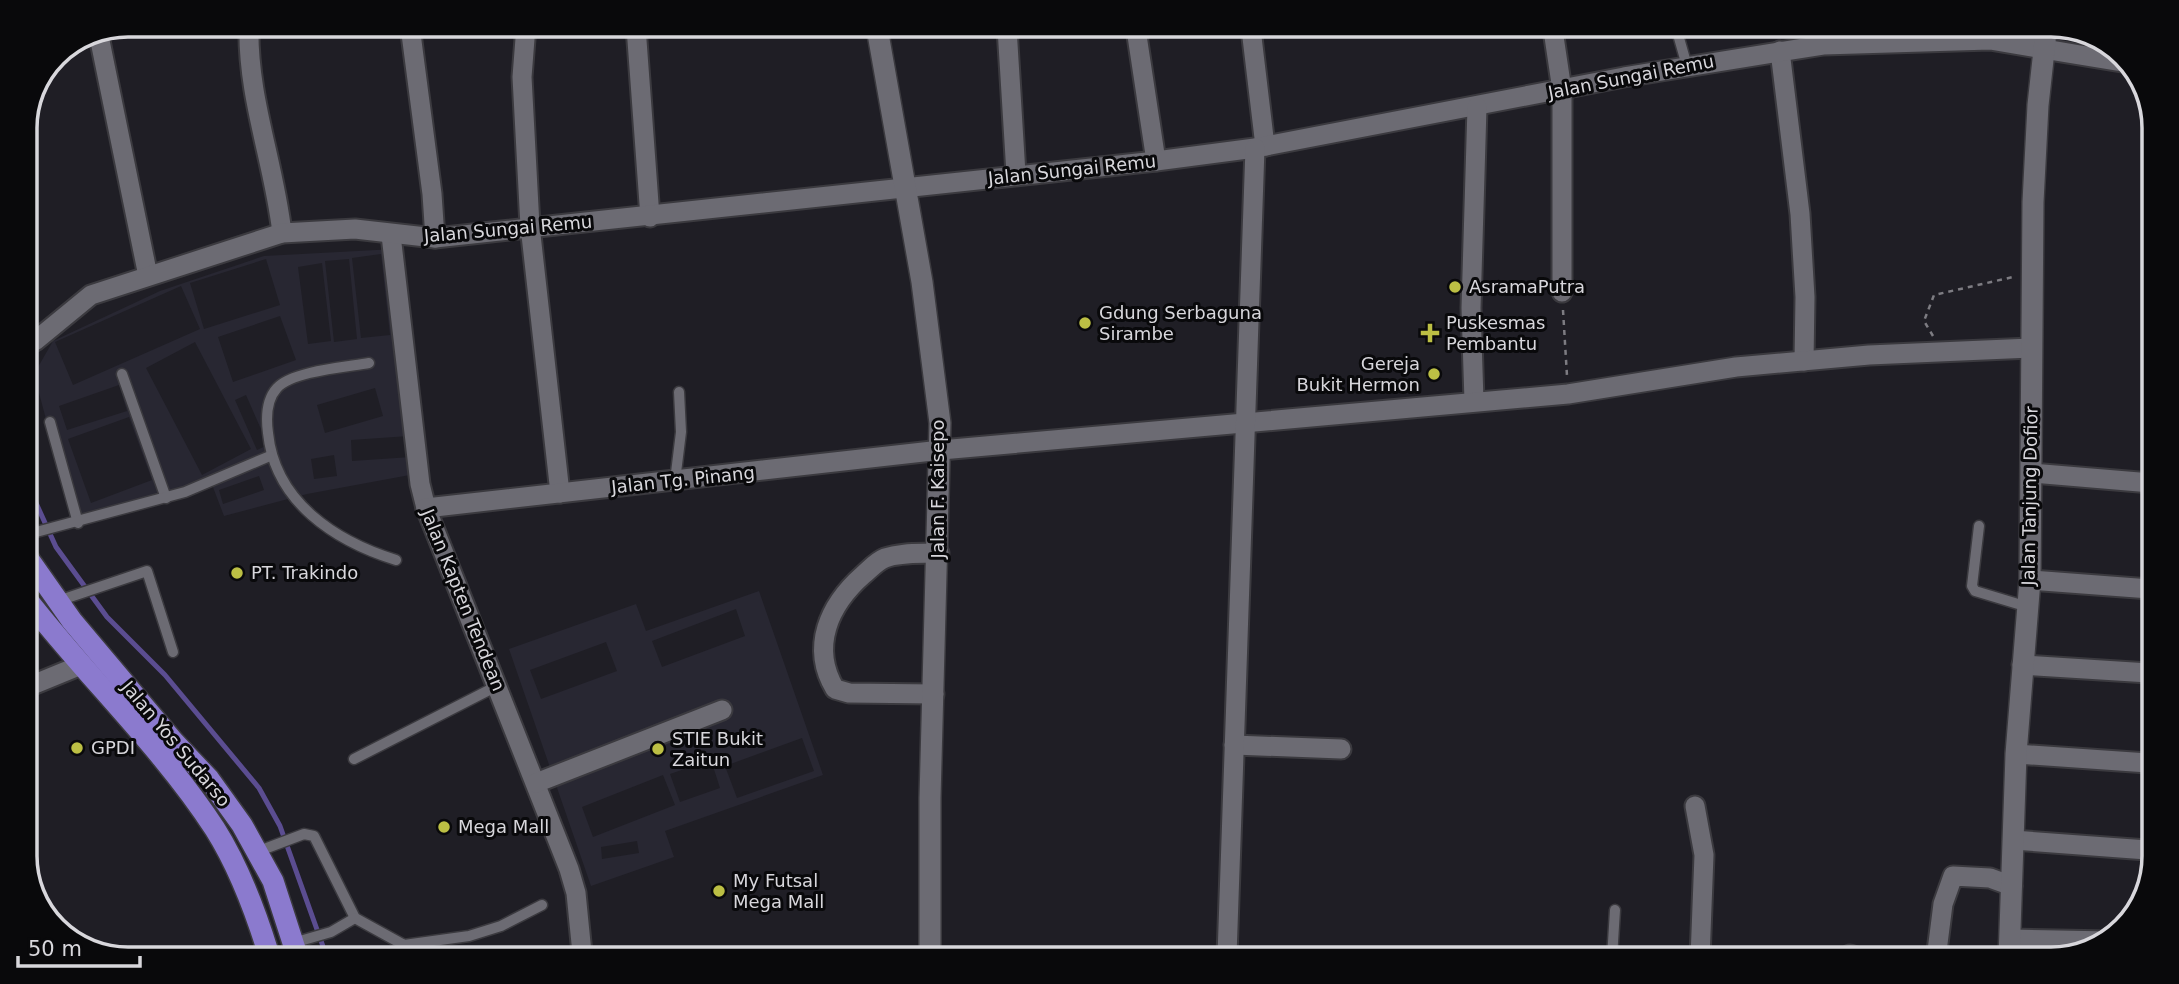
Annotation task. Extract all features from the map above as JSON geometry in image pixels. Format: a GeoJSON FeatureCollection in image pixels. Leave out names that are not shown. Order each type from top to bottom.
{"type":"FeatureCollection","features":[{"type":"Feature","properties":{"kind":"highway","name":"Jalan Yos Sudarso"},"geometry":{"type":"LineString","coordinates":[[37,568],[173,741],[209,779],[266,848],[273,881],[300,945]]}},
{"type":"Feature","properties":{"kind":"highway"},"geometry":{"type":"LineString","coordinates":[[37,597],[60,594]]}},
{"type":"Feature","properties":{"kind":"highway"},"geometry":{"type":"LineString","coordinates":[[37,612],[136,728],[215,829],[251,901],[266,947]]}},
{"type":"Feature","properties":{"kind":"street"},"geometry":{"type":"LineString","coordinates":[[249,37],[251,89],[272,170],[282,233]]}},
{"type":"Feature","properties":{"kind":"street"},"geometry":{"type":"LineString","coordinates":[[411,37],[432,194],[435,238]]}},
{"type":"Feature","properties":{"kind":"street"},"geometry":{"type":"LineString","coordinates":[[525,37],[522,77],[530,226],[560,493]]}},
{"type":"Feature","properties":{"kind":"street"},"geometry":{"type":"LineString","coordinates":[[637,37],[650,217]]}},
{"type":"Feature","properties":{"kind":"street","name":"Jalan F. Kaisepo"},"geometry":{"type":"LineString","coordinates":[[879,37],[922,282],[941,450],[930,947]]}},
{"type":"Feature","properties":{"kind":"street"},"geometry":{"type":"LineString","coordinates":[[1008,37],[1016,174]]}},
{"type":"Feature","properties":{"kind":"street"},"geometry":{"type":"LineString","coordinates":[[1137,37],[1156,161]]}},
{"type":"Feature","properties":{"kind":"street"},"geometry":{"type":"LineString","coordinates":[[1227,947],[1260,147],[1252,37]]}},
{"type":"Feature","properties":{"kind":"street"},"geometry":{"type":"LineString","coordinates":[[1554,37],[1562,90],[1562,292]]}},
{"type":"Feature","properties":{"kind":"street","name":"Jalan Sungai Remu"},"geometry":{"type":"LineString","coordinates":[[37,339],[87,297],[282,233],[355,229],[435,238],[1156,161],[1260,147],[1687,66],[1823,45],[1934,37],[2046,40],[2109,58]]}},
{"type":"Feature","properties":{"kind":"street","name":"Jalan Tanjung Dofior"},"geometry":{"type":"LineString","coordinates":[[2010,947],[2016,754],[2030,580],[2031,348],[2038,105],[2046,40]]}},
{"type":"Feature","properties":{"kind":"street"},"geometry":{"type":"LineString","coordinates":[[100,42],[149,276]]}},
{"type":"Feature","properties":{"kind":"street"},"geometry":{"type":"LineString","coordinates":[[1780,51],[1799,202],[1805,298],[1804,361]]}},
{"type":"Feature","properties":{"kind":"street"},"geometry":{"type":"LineString","coordinates":[[1474,401],[1471,308],[1477,107]]}},
{"type":"Feature","properties":{"kind":"street","name":"Jalan Kapten Tendean"},"geometry":{"type":"LineString","coordinates":[[391,235],[419,484],[576,893],[581,947]]}},
{"type":"Feature","properties":{"kind":"street","name":"Jalan Tg. Pinang"},"geometry":{"type":"LineString","coordinates":[[426,508],[941,450],[1568,394],[1646,379],[1804,361],[2031,348]]}},
{"type":"Feature","properties":{"kind":"street"},"geometry":{"type":"LineString","coordinates":[[2031,473],[2142,482]]}},
{"type":"Feature","properties":{"kind":"street"},"geometry":{"type":"LineString","coordinates":[[934,694],[849,693],[835,689],[829,679],[822,651],[825,632],[835,605],[882,559],[901,554],[939,553]]}},
{"type":"Feature","properties":{"kind":"street"},"geometry":{"type":"LineString","coordinates":[[2030,580],[2142,588]]}},
{"type":"Feature","properties":{"kind":"street"},"geometry":{"type":"LineString","coordinates":[[37,683],[81,665]]}},
{"type":"Feature","properties":{"kind":"street"},"geometry":{"type":"LineString","coordinates":[[2022,665],[2142,673]]}},
{"type":"Feature","properties":{"kind":"street"},"geometry":{"type":"LineString","coordinates":[[536,783],[722,710]]}},
{"type":"Feature","properties":{"kind":"street"},"geometry":{"type":"LineString","coordinates":[[1234,745],[1341,749]]}},
{"type":"Feature","properties":{"kind":"street"},"geometry":{"type":"LineString","coordinates":[[2016,754],[2142,763]]}},
{"type":"Feature","properties":{"kind":"street"},"geometry":{"type":"LineString","coordinates":[[1695,806],[1704,855],[1700,947]]}},
{"type":"Feature","properties":{"kind":"street"},"geometry":{"type":"LineString","coordinates":[[2013,840],[2142,850]]}},
{"type":"Feature","properties":{"kind":"street"},"geometry":{"type":"LineString","coordinates":[[1938,947],[1943,904],[1953,876],[1990,877],[2012,886]]}},
{"type":"Feature","properties":{"kind":"street"},"geometry":{"type":"LineString","coordinates":[[2035,947],[2076,944]]}},
{"type":"Feature","properties":{"kind":"lane"},"geometry":{"type":"LineString","coordinates":[[1679,37],[1687,66]]}},
{"type":"Feature","properties":{"kind":"lane"},"geometry":{"type":"LineString","coordinates":[[369,363],[292,378],[278,386],[270,399],[267,420],[271,456],[278,475],[304,507],[334,534],[363,550],[396,560]]}},
{"type":"Feature","properties":{"kind":"lane"},"geometry":{"type":"LineString","coordinates":[[122,373],[166,498]]}},
{"type":"Feature","properties":{"kind":"lane"},"geometry":{"type":"LineString","coordinates":[[675,481],[681,432],[679,392]]}},
{"type":"Feature","properties":{"kind":"lane"},"geometry":{"type":"LineString","coordinates":[[50,422],[78,523]]}},
{"type":"Feature","properties":{"kind":"lane"},"geometry":{"type":"LineString","coordinates":[[37,532],[166,498],[271,456]]}},
{"type":"Feature","properties":{"kind":"lane"},"geometry":{"type":"LineString","coordinates":[[1979,526],[1972,586],[1975,591],[2028,607]]}},
{"type":"Feature","properties":{"kind":"lane"},"geometry":{"type":"LineString","coordinates":[[60,594],[93,588],[146,571],[173,652]]}},
{"type":"Feature","properties":{"kind":"lane"},"geometry":{"type":"LineString","coordinates":[[354,759],[498,686]]}},
{"type":"Feature","properties":{"kind":"lane"},"geometry":{"type":"LineString","coordinates":[[266,848],[304,834],[314,836],[355,918],[404,945],[421,945],[501,926],[542,905]]}},
{"type":"Feature","properties":{"kind":"lane"},"geometry":{"type":"LineString","coordinates":[[1613,947],[1615,910]]}},
{"type":"Feature","properties":{"kind":"lane"},"geometry":{"type":"LineString","coordinates":[[300,945],[355,918]]}},
{"type":"Feature","properties":{"kind":"path"},"geometry":{"type":"LineString","coordinates":[[1942,352],[1924,321],[1934,295],[2034,273]]}},
{"type":"Feature","properties":{"kind":"path"},"geometry":{"type":"LineString","coordinates":[[1562,292],[1568,394]]}},
{"type":"Feature","properties":{"kind":"shaded area"},"geometry":{"type":"Polygon","coordinates":[[[395,249],[426,472],[307,494],[224,516],[211,482],[73,521],[37,385],[37,369],[53,341],[160,291],[264,256],[395,249]],[[381,254],[352,258],[361,338],[390,335],[381,254]],[[266,259],[190,283],[204,329],[280,305],[266,259]],[[349,259],[325,261],[334,342],[357,339],[349,259]],[[322,263],[298,267],[308,344],[331,341],[322,263]],[[181,286],[55,342],[73,385],[200,329],[181,286]],[[280,316],[218,337],[233,382],[296,360],[280,316]],[[195,342],[146,368],[202,475],[251,449],[195,342]],[[119,385],[59,406],[67,430],[127,411],[119,385]],[[375,388],[317,405],[325,433],[383,416],[375,388]],[[246,395],[235,400],[257,450],[268,445],[246,395]],[[129,417],[68,439],[91,503],[152,480],[129,417]],[[409,436],[351,440],[352,461],[411,457],[409,436]],[[334,455],[311,459],[314,479],[337,476],[334,455]],[[259,476],[219,490],[223,504],[264,490],[259,476]]]}},
{"type":"Feature","properties":{"kind":"shaded area","name":"STIE Bukit Zaitun"},"geometry":{"type":"Polygon","coordinates":[[[759,591],[823,775],[665,831],[674,857],[591,886],[509,649],[636,604],[646,631],[759,591]],[[736,609],[652,641],[662,667],[745,636],[736,609]],[[606,642],[530,670],[541,699],[617,671],[606,642]],[[802,738],[725,766],[737,798],[814,771],[802,738]],[[711,760],[670,774],[680,802],[720,788],[711,760]],[[663,775],[582,807],[593,837],[675,805],[663,775]],[[637,841],[601,847],[602,859],[639,853],[637,841]]]}},
{"type":"Feature","properties":{"kind":"waterway"},"geometry":{"type":"LineString","coordinates":[[37,505],[56,547],[107,617],[165,675],[259,788],[280,826],[323,947]]}},
{"type":"Feature","properties":{"kind":"place","name":"AsramaPutra"},"geometry":{"type":"Point","coordinates":[1455,287]}},
{"type":"Feature","properties":{"kind":"place","name":"Gdung Serbaguna Sirambe"},"geometry":{"type":"Point","coordinates":[1085,323]}},
{"type":"Feature","properties":{"kind":"place","name":"Puskesmas Pembantu"},"geometry":{"type":"Point","coordinates":[1430,333]}},
{"type":"Feature","properties":{"kind":"place","name":"Gereja Bukit Hermon"},"geometry":{"type":"Point","coordinates":[1434,374]}},
{"type":"Feature","properties":{"kind":"place","name":"PT. Trakindo"},"geometry":{"type":"Point","coordinates":[237,573]}},
{"type":"Feature","properties":{"kind":"place","name":"GPDI"},"geometry":{"type":"Point","coordinates":[77,748]}},
{"type":"Feature","properties":{"kind":"place","name":"STIE Bukit Zaitun"},"geometry":{"type":"Point","coordinates":[658,749]}},
{"type":"Feature","properties":{"kind":"place","name":"Mega Mall"},"geometry":{"type":"Point","coordinates":[444,827]}},
{"type":"Feature","properties":{"kind":"place","name":"My Futsal Mega Mall"},"geometry":{"type":"Point","coordinates":[719,891]}}]}
